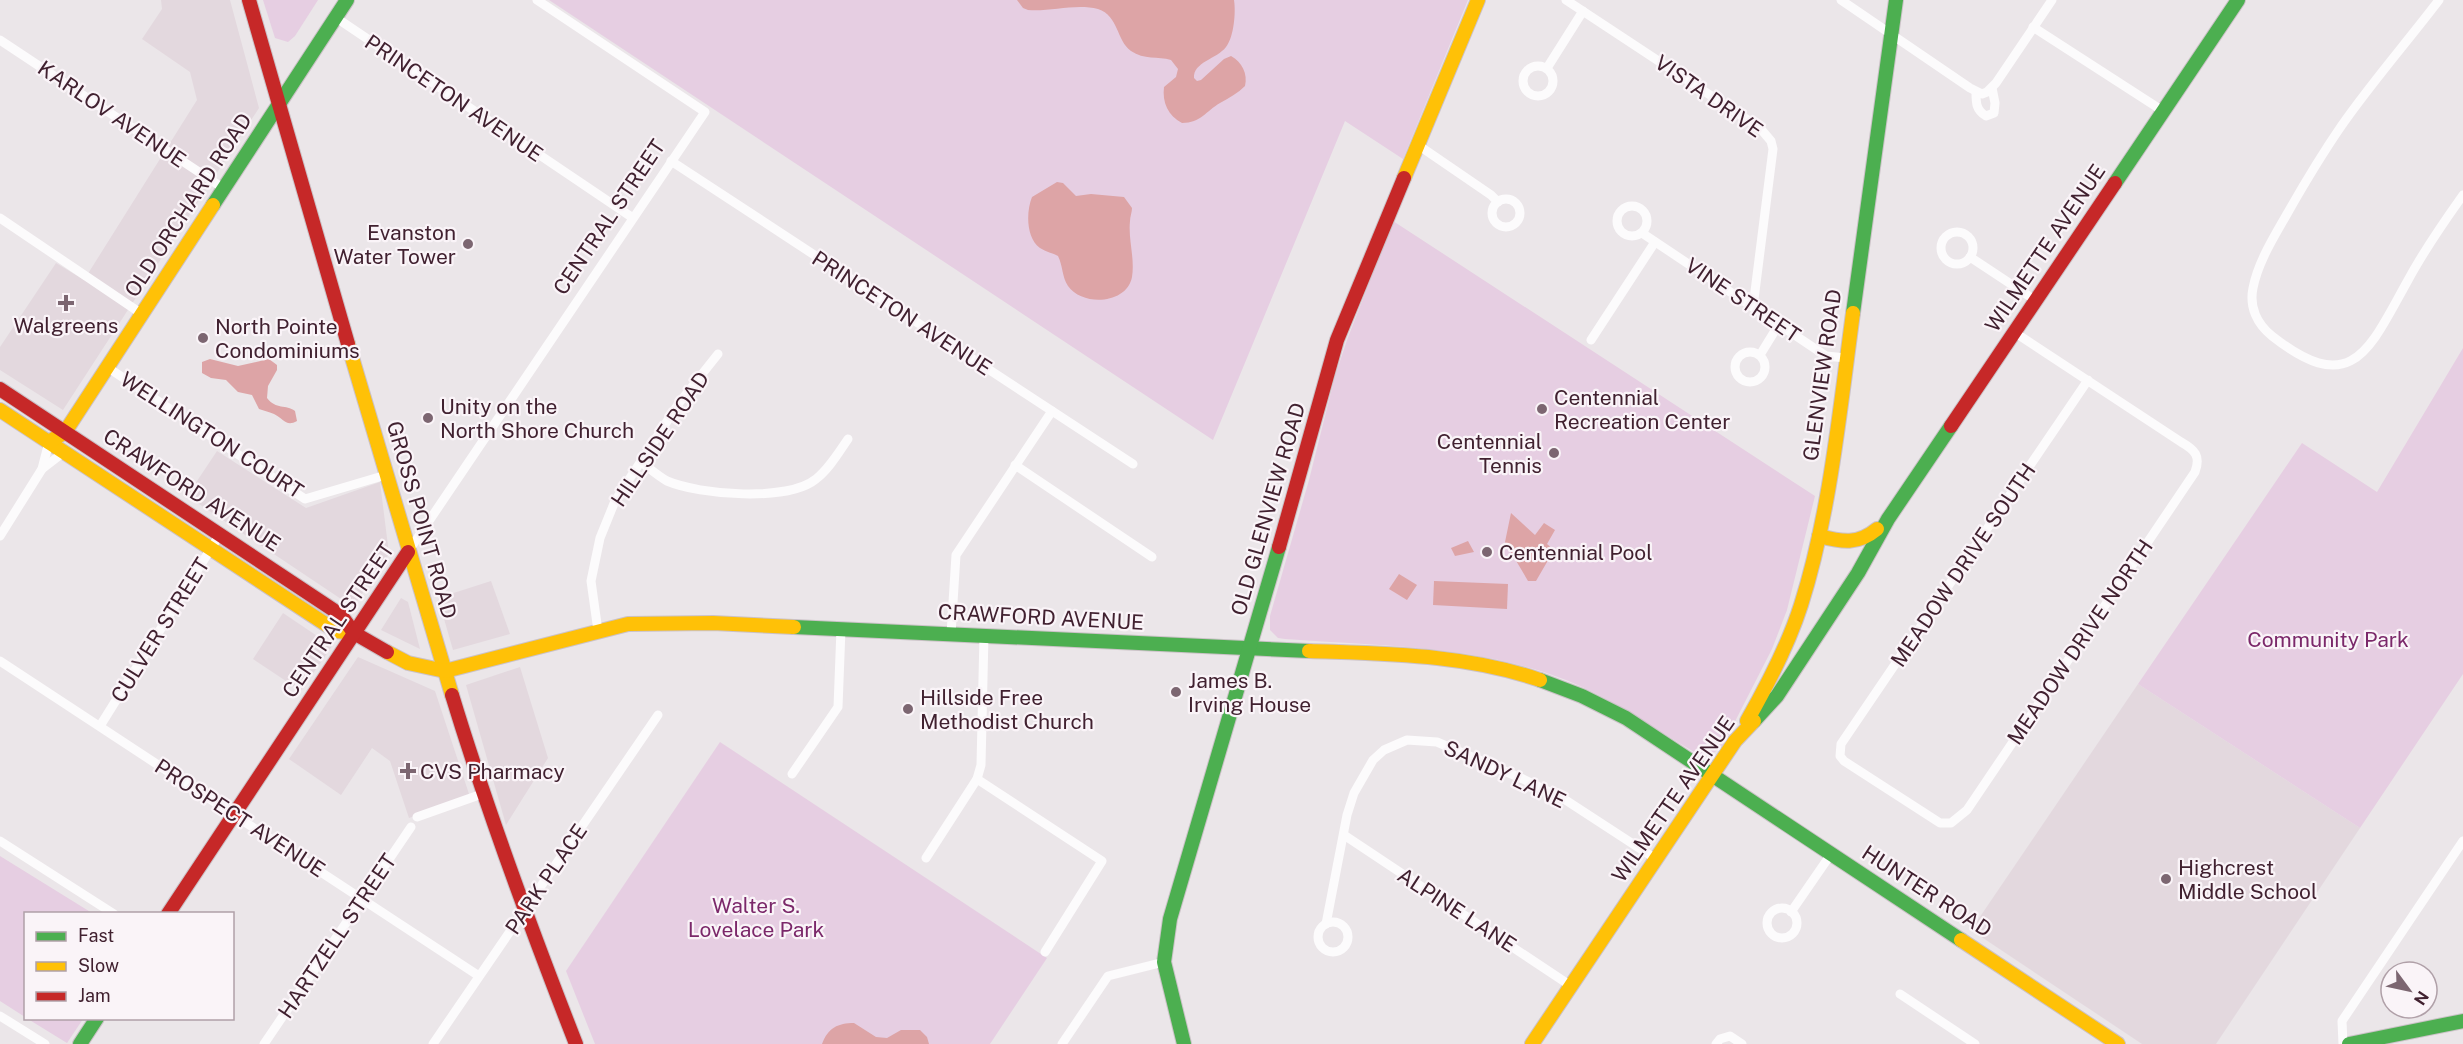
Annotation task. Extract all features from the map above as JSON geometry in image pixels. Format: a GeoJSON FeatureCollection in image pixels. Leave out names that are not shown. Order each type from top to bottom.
{"type":"FeatureCollection","features":[{"type":"Feature","properties":{"kind":"main road","name":"GROSS POINT ROAD"},"geometry":{"type":"LineString","coordinates":[[249,0],[408,552],[482,794],[524,912],[576,1044]]}},
{"type":"Feature","properties":{"kind":"main road","name":"OLD ORCHARD ROAD"},"geometry":{"type":"LineString","coordinates":[[49,442],[65,432],[347,0]]}},
{"type":"Feature","properties":{"kind":"main road","name":"OLD GLENVIEW ROAD"},"geometry":{"type":"LineString","coordinates":[[1184,1044],[1164,962],[1164,948],[1170,919],[1251,647],[1337,340],[1478,0]]}},
{"type":"Feature","properties":{"kind":"main road","name":"GLENVIEW ROAD"},"geometry":{"type":"LineString","coordinates":[[1735,741],[1770,681],[1786,643],[1800,606],[1819,536],[1896,0]]}},
{"type":"Feature","properties":{"kind":"main road","name":"WILMETTE AVENUE"},"geometry":{"type":"LineString","coordinates":[[1532,1044],[1735,741],[1777,696],[1858,573],[1888,519],[2238,0]]}},
{"type":"Feature","properties":{"kind":"main road","name":"CRAWFORD AVENUE"},"geometry":{"type":"LineString","coordinates":[[0,389],[341,615],[354,633]]}},
{"type":"Feature","properties":{"kind":"main road","name":"CRAWFORD AVENUE"},"geometry":{"type":"LineString","coordinates":[[0,410],[336,631],[354,633],[408,663],[445,671],[628,624],[714,623],[1442,657],[1475,661],[1534,676],[1595,701],[1626,718],[1713,775]]}},
{"type":"Feature","properties":{"kind":"main road"},"geometry":{"type":"LineString","coordinates":[[64,452],[65,432]]}},
{"type":"Feature","properties":{"kind":"main road","name":"WILMETTE AVENUE"},"geometry":{"type":"LineString","coordinates":[[1819,536],[1857,543],[1888,519]]}},
{"type":"Feature","properties":{"kind":"main road","name":"CENTRAL STREET"},"geometry":{"type":"LineString","coordinates":[[169,912],[408,552]]}},
{"type":"Feature","properties":{"kind":"main road","name":"HUNTER ROAD"},"geometry":{"type":"LineString","coordinates":[[1713,775],[2118,1044]]}},
{"type":"Feature","properties":{"kind":"main road"},"geometry":{"type":"LineString","coordinates":[[80,1044],[96,1020]]}},
{"type":"Feature","properties":{"kind":"main road"},"geometry":{"type":"LineString","coordinates":[[2349,1044],[2463,1021]]}},
{"type":"Feature","properties":{"kind":"street","name":"CENTRAL STREET"},"geometry":{"type":"LineString","coordinates":[[408,552],[705,112],[537,0]]}},
{"type":"Feature","properties":{"kind":"street","name":"VISTA DRIVE"},"geometry":{"type":"LineString","coordinates":[[1566,0],[1760,128],[1771,141],[1773,148],[1753,307]]}},
{"type":"Feature","properties":{"kind":"street"},"geometry":{"type":"LineString","coordinates":[[1841,0],[1976,92],[1982,93],[1992,88],[2052,0]]}},
{"type":"Feature","properties":{"kind":"street"},"geometry":{"type":"LineString","coordinates":[[2439,0],[2342,126],[2301,189],[2266,254],[2252,289],[2251,304],[2258,321],[2267,332],[2308,360],[2327,365],[2348,362],[2365,352],[2380,332],[2408,280],[2463,195]]}},
{"type":"Feature","properties":{"kind":"street"},"geometry":{"type":"LineString","coordinates":[[1546,69],[1583,11]]}},
{"type":"Feature","properties":{"kind":"street","name":"PRINCETON AVENUE"},"geometry":{"type":"LineString","coordinates":[[335,17],[633,218]]}},
{"type":"Feature","properties":{"kind":"street"},"geometry":{"type":"LineString","coordinates":[[2033,27],[2163,111]]}},
{"type":"Feature","properties":{"kind":"street","name":"KARLOV AVENUE"},"geometry":{"type":"LineString","coordinates":[[0,40],[223,188]]}},
{"type":"Feature","properties":{"kind":"street"},"geometry":{"type":"LineString","coordinates":[[1976,92],[1976,104],[1980,112],[1986,116],[1994,113],[1992,88]]}},
{"type":"Feature","properties":{"kind":"street"},"geometry":{"type":"LineString","coordinates":[[1418,145],[1498,202]]}},
{"type":"Feature","properties":{"kind":"street","name":"PRINCETON AVENUE"},"geometry":{"type":"LineString","coordinates":[[671,161],[1132,464]]}},
{"type":"Feature","properties":{"kind":"street"},"geometry":{"type":"LineString","coordinates":[[0,218],[142,314]]}},
{"type":"Feature","properties":{"kind":"street","name":"VINE STREET"},"geometry":{"type":"LineString","coordinates":[[1642,233],[1826,356],[1846,358]]}},
{"type":"Feature","properties":{"kind":"street"},"geometry":{"type":"LineString","coordinates":[[1591,340],[1655,242]]}},
{"type":"Feature","properties":{"kind":"street"},"geometry":{"type":"LineString","coordinates":[[1970,257],[2035,300]]}},
{"type":"Feature","properties":{"kind":"street"},"geometry":{"type":"LineString","coordinates":[[1760,355],[1779,324]]}},
{"type":"Feature","properties":{"kind":"street"},"geometry":{"type":"LineString","coordinates":[[2014,332],[2088,380]]}},
{"type":"Feature","properties":{"kind":"street","name":"HILLSIDE ROAD"},"geometry":{"type":"LineString","coordinates":[[598,631],[591,581],[600,538],[615,501],[678,403],[717,354]]}},
{"type":"Feature","properties":{"kind":"street","name":"WELLINGTON COURT"},"geometry":{"type":"LineString","coordinates":[[107,367],[304,500],[386,475]]}},
{"type":"Feature","properties":{"kind":"street","name":"MEADOW DRIVE NORTH"},"geometry":{"type":"LineString","coordinates":[[1951,824],[1967,810],[2195,472],[2197,455],[2191,448],[2088,380]]}},
{"type":"Feature","properties":{"kind":"street","name":"MEADOW DRIVE SOUTH"},"geometry":{"type":"LineString","coordinates":[[1951,824],[1940,823],[1895,795],[1844,761],[1839,750],[1852,727],[2088,380]]}},
{"type":"Feature","properties":{"kind":"street"},"geometry":{"type":"LineString","coordinates":[[951,634],[956,555],[1052,411]]}},
{"type":"Feature","properties":{"kind":"street"},"geometry":{"type":"LineString","coordinates":[[641,462],[666,480],[692,489],[772,494],[797,490],[816,479],[848,439]]}},
{"type":"Feature","properties":{"kind":"street"},"geometry":{"type":"LineString","coordinates":[[0,536],[42,469],[49,442]]}},
{"type":"Feature","properties":{"kind":"street"},"geometry":{"type":"LineString","coordinates":[[42,469],[64,452]]}},
{"type":"Feature","properties":{"kind":"street"},"geometry":{"type":"LineString","coordinates":[[1015,465],[1152,557]]}},
{"type":"Feature","properties":{"kind":"street","name":"CULVER STREET"},"geometry":{"type":"LineString","coordinates":[[100,726],[220,534]]}},
{"type":"Feature","properties":{"kind":"street"},"geometry":{"type":"LineString","coordinates":[[792,774],[838,707],[841,629]]}},
{"type":"Feature","properties":{"kind":"street"},"geometry":{"type":"LineString","coordinates":[[926,858],[977,779],[981,765],[984,635]]}},
{"type":"Feature","properties":{"kind":"street","name":"PROSPECT AVENUE"},"geometry":{"type":"LineString","coordinates":[[0,661],[479,976]]}},
{"type":"Feature","properties":{"kind":"street","name":"PARK PLACE"},"geometry":{"type":"LineString","coordinates":[[433,1044],[658,715]]}},
{"type":"Feature","properties":{"kind":"street","name":"SANDY LANE"},"geometry":{"type":"LineString","coordinates":[[1326,924],[1354,793],[1373,760],[1395,744],[1420,740],[1437,742],[1564,799],[1656,859]]}},
{"type":"Feature","properties":{"kind":"street"},"geometry":{"type":"LineString","coordinates":[[977,779],[1102,861],[1045,952]]}},
{"type":"Feature","properties":{"kind":"street"},"geometry":{"type":"LineString","coordinates":[[417,817],[482,794]]}},
{"type":"Feature","properties":{"kind":"street","name":"HARTZELL STREET"},"geometry":{"type":"LineString","coordinates":[[264,1044],[411,827]]}},
{"type":"Feature","properties":{"kind":"street","name":"ALPINE LANE"},"geometry":{"type":"LineString","coordinates":[[1344,835],[1571,986]]}},
{"type":"Feature","properties":{"kind":"street"},"geometry":{"type":"LineString","coordinates":[[0,841],[111,912]]}},
{"type":"Feature","properties":{"kind":"street"},"geometry":{"type":"LineString","coordinates":[[2343,1044],[2342,1021],[2463,841]]}},
{"type":"Feature","properties":{"kind":"street"},"geometry":{"type":"LineString","coordinates":[[1791,912],[1831,854]]}},
{"type":"Feature","properties":{"kind":"street"},"geometry":{"type":"LineString","coordinates":[[1062,1044],[1108,976],[1164,962]]}},
{"type":"Feature","properties":{"kind":"street"},"geometry":{"type":"LineString","coordinates":[[1900,994],[1975,1044]]}},
{"type":"Feature","properties":{"kind":"street"},"geometry":{"type":"LineString","coordinates":[[0,1016],[45,1044]]}},
{"type":"Feature","properties":{"kind":"street"},"geometry":{"type":"LineString","coordinates":[[1716,1044],[1720,1039],[1730,1036],[1742,1044]]}},
{"type":"Feature","properties":{"kind":"shaded area"},"geometry":{"type":"Polygon","coordinates":[[[161,0],[230,0],[259,108],[63,410],[0,370],[0,347],[56,263],[84,280],[197,100],[190,72],[142,39],[162,9],[161,0]]]}},
{"type":"Feature","properties":{"kind":"shaded area"},"geometry":{"type":"Polygon","coordinates":[[[1017,0],[1234,0],[1234,24],[1229,43],[1222,51],[1197,68],[1194,78],[1197,81],[1201,80],[1224,59],[1231,56],[1243,69],[1246,77],[1245,86],[1199,119],[1182,123],[1167,108],[1164,98],[1164,87],[1176,77],[1178,69],[1171,60],[1141,56],[1131,51],[1122,41],[1114,22],[1105,12],[1098,9],[1081,7],[1028,10],[1023,8],[1017,0]]]}},
{"type":"Feature","properties":{"kind":"shaded area"},"geometry":{"type":"Polygon","coordinates":[[[1057,182],[1063,183],[1076,196],[1091,194],[1124,197],[1132,208],[1130,228],[1132,277],[1122,293],[1104,300],[1094,300],[1075,293],[1066,283],[1058,256],[1035,244],[1028,224],[1032,197],[1057,182]]]}},
{"type":"Feature","properties":{"kind":"shaded area"},"geometry":{"type":"Polygon","coordinates":[[[210,359],[238,366],[269,359],[277,365],[277,370],[268,386],[267,398],[277,406],[295,411],[297,421],[288,423],[274,414],[259,409],[252,395],[238,392],[226,380],[211,378],[202,373],[202,362],[210,359]]]}},
{"type":"Feature","properties":{"kind":"shaded area"},"geometry":{"type":"Polygon","coordinates":[[[217,451],[306,508],[380,482],[389,554],[353,607],[187,496],[217,451]]]}},
{"type":"Feature","properties":{"kind":"shaded area"},"geometry":{"type":"Polygon","coordinates":[[[1511,513],[1535,535],[1544,523],[1555,530],[1547,544],[1554,550],[1536,581],[1528,581],[1505,542],[1511,513]]]}},
{"type":"Feature","properties":{"kind":"shaded area"},"geometry":{"type":"Polygon","coordinates":[[[1468,541],[1474,552],[1455,556],[1451,548],[1468,541]]]}},
{"type":"Feature","properties":{"kind":"shaded area"},"geometry":{"type":"Polygon","coordinates":[[[1399,574],[1417,585],[1407,600],[1389,589],[1399,574]]]}},
{"type":"Feature","properties":{"kind":"shaded area"},"geometry":{"type":"Polygon","coordinates":[[[491,581],[510,634],[453,650],[438,598],[491,581]]]}},
{"type":"Feature","properties":{"kind":"shaded area"},"geometry":{"type":"Polygon","coordinates":[[[1434,581],[1508,584],[1507,609],[1433,605],[1434,581]]]}},
{"type":"Feature","properties":{"kind":"shaded area"},"geometry":{"type":"Polygon","coordinates":[[[401,598],[408,602],[420,649],[381,630],[401,598]]]}},
{"type":"Feature","properties":{"kind":"shaded area"},"geometry":{"type":"Polygon","coordinates":[[[283,613],[332,646],[301,691],[253,659],[283,613]]]}},
{"type":"Feature","properties":{"kind":"shaded area"},"geometry":{"type":"Polygon","coordinates":[[[358,657],[435,691],[470,797],[409,818],[390,761],[372,748],[341,795],[289,759],[358,657]]]}},
{"type":"Feature","properties":{"kind":"shaded area"},"geometry":{"type":"Polygon","coordinates":[[[520,667],[548,758],[506,825],[466,685],[520,667]]]}},
{"type":"Feature","properties":{"kind":"shaded area","name":"Highcrest Middle School"},"geometry":{"type":"Polygon","coordinates":[[[2138,684],[2360,828],[2216,1044],[2142,1044],[1971,930],[2138,684]]]}},
{"type":"Feature","properties":{"kind":"shaded area"},"geometry":{"type":"Polygon","coordinates":[[[854,1023],[876,1037],[887,1038],[901,1030],[920,1030],[927,1037],[929,1044],[822,1044],[827,1034],[834,1028],[854,1023]]]}},
{"type":"Feature","properties":{"kind":"green space"},"geometry":{"type":"Polygon","coordinates":[[[263,0],[318,0],[295,36],[288,42],[275,38],[263,0]]]}},
{"type":"Feature","properties":{"kind":"green space"},"geometry":{"type":"Polygon","coordinates":[[[549,0],[1468,0],[1403,159],[1345,121],[1213,440],[549,0]]]}},
{"type":"Feature","properties":{"kind":"green space"},"geometry":{"type":"Polygon","coordinates":[[[1393,221],[1815,496],[1787,610],[1772,649],[1724,743],[1714,752],[1707,755],[1694,752],[1599,695],[1532,668],[1463,653],[1278,638],[1270,630],[1270,616],[1309,480],[1335,376],[1393,221]]]}},
{"type":"Feature","properties":{"kind":"green space","name":"Community Park"},"geometry":{"type":"Polygon","coordinates":[[[2463,348],[2463,674],[2360,828],[2138,684],[2302,443],[2377,492],[2463,348]]]}},
{"type":"Feature","properties":{"kind":"green space","name":"Walter S. Lovelace Park"},"geometry":{"type":"Polygon","coordinates":[[[720,742],[1047,958],[990,1044],[595,1044],[566,971],[720,742]]]}},
{"type":"Feature","properties":{"kind":"green space"},"geometry":{"type":"Polygon","coordinates":[[[0,856],[90,912],[24,912],[24,1016],[0,1001],[0,856]]]}},
{"type":"Feature","properties":{"kind":"green space"},"geometry":{"type":"Polygon","coordinates":[[[30,1020],[82,1020],[67,1043],[30,1020]]]}},
{"type":"Feature","properties":{"kind":"traffic: fast"},"geometry":{"type":"LineString","coordinates":[[213,205],[347,0]]}},
{"type":"Feature","properties":{"kind":"traffic: fast"},"geometry":{"type":"LineString","coordinates":[[1853,313],[1896,0]]}},
{"type":"Feature","properties":{"kind":"traffic: fast"},"geometry":{"type":"LineString","coordinates":[[2115,183],[2238,0]]}},
{"type":"Feature","properties":{"kind":"traffic: fast"},"geometry":{"type":"LineString","coordinates":[[1754,721],[1777,696],[1858,573],[1888,519],[1951,426]]}},
{"type":"Feature","properties":{"kind":"traffic: fast"},"geometry":{"type":"LineString","coordinates":[[1184,1044],[1164,962],[1170,919],[1279,547]]}},
{"type":"Feature","properties":{"kind":"traffic: fast"},"geometry":{"type":"LineString","coordinates":[[794,627],[1309,651]]}},
{"type":"Feature","properties":{"kind":"traffic: fast"},"geometry":{"type":"LineString","coordinates":[[1540,680],[1582,696],[1626,718],[1961,940]]}},
{"type":"Feature","properties":{"kind":"traffic: fast"},"geometry":{"type":"LineString","coordinates":[[80,1044],[96,1020]]}},
{"type":"Feature","properties":{"kind":"traffic: fast"},"geometry":{"type":"LineString","coordinates":[[2349,1044],[2463,1021]]}},
{"type":"Feature","properties":{"kind":"traffic: slow"},"geometry":{"type":"LineString","coordinates":[[1404,178],[1478,0]]}},
{"type":"Feature","properties":{"kind":"traffic: slow"},"geometry":{"type":"LineString","coordinates":[[49,442],[65,432],[213,205]]}},
{"type":"Feature","properties":{"kind":"traffic: slow"},"geometry":{"type":"LineString","coordinates":[[1747,721],[1784,650],[1811,570],[1827,498],[1853,313]]}},
{"type":"Feature","properties":{"kind":"traffic: slow"},"geometry":{"type":"LineString","coordinates":[[348,344],[452,695]]}},
{"type":"Feature","properties":{"kind":"traffic: slow"},"geometry":{"type":"LineString","coordinates":[[0,410],[336,631],[354,633]]}},
{"type":"Feature","properties":{"kind":"traffic: slow"},"geometry":{"type":"LineString","coordinates":[[1819,536],[1850,541],[1863,538],[1877,529]]}},
{"type":"Feature","properties":{"kind":"traffic: slow"},"geometry":{"type":"LineString","coordinates":[[387,652],[408,663],[445,671],[628,624],[713,623],[794,627]]}},
{"type":"Feature","properties":{"kind":"traffic: slow"},"geometry":{"type":"LineString","coordinates":[[1309,651],[1455,660],[1512,671],[1540,680]]}},
{"type":"Feature","properties":{"kind":"traffic: slow"},"geometry":{"type":"LineString","coordinates":[[1532,1044],[1735,741],[1754,721]]}},
{"type":"Feature","properties":{"kind":"traffic: slow"},"geometry":{"type":"LineString","coordinates":[[1961,940],[2118,1044]]}},
{"type":"Feature","properties":{"kind":"traffic: jam"},"geometry":{"type":"LineString","coordinates":[[249,0],[348,344]]}},
{"type":"Feature","properties":{"kind":"traffic: jam"},"geometry":{"type":"LineString","coordinates":[[1279,547],[1337,340],[1404,178]]}},
{"type":"Feature","properties":{"kind":"traffic: jam"},"geometry":{"type":"LineString","coordinates":[[1951,426],[2115,183]]}},
{"type":"Feature","properties":{"kind":"traffic: jam"},"geometry":{"type":"LineString","coordinates":[[0,389],[341,615],[354,633],[387,652]]}},
{"type":"Feature","properties":{"kind":"traffic: jam"},"geometry":{"type":"LineString","coordinates":[[169,912],[408,552]]}},
{"type":"Feature","properties":{"kind":"traffic: jam"},"geometry":{"type":"LineString","coordinates":[[452,695],[511,871],[576,1044]]}},
{"type":"Feature","properties":{"kind":"place","name":"Evanston Water Tower"},"geometry":{"type":"Point","coordinates":[468,244]}},
{"type":"Feature","properties":{"kind":"place","name":"Walgreens"},"geometry":{"type":"Point","coordinates":[66,303]}},
{"type":"Feature","properties":{"kind":"place","name":"North Pointe Condominiums"},"geometry":{"type":"Point","coordinates":[203,338]}},
{"type":"Feature","properties":{"kind":"place","name":"Centennial Recreation Center"},"geometry":{"type":"Point","coordinates":[1542,409]}},
{"type":"Feature","properties":{"kind":"place","name":"Unity on the North Shore Church"},"geometry":{"type":"Point","coordinates":[428,418]}},
{"type":"Feature","properties":{"kind":"place","name":"Centennial Tennis"},"geometry":{"type":"Point","coordinates":[1554,453]}},
{"type":"Feature","properties":{"kind":"place","name":"Centennial Pool"},"geometry":{"type":"Point","coordinates":[1487,552]}},
{"type":"Feature","properties":{"kind":"place","name":"James B. Irving House"},"geometry":{"type":"Point","coordinates":[1176,692]}},
{"type":"Feature","properties":{"kind":"place","name":"Hillside Free Methodist Church"},"geometry":{"type":"Point","coordinates":[908,709]}},
{"type":"Feature","properties":{"kind":"place","name":"CVS Pharmacy"},"geometry":{"type":"Point","coordinates":[408,771]}},
{"type":"Feature","properties":{"kind":"place","name":"Highcrest Middle School"},"geometry":{"type":"Point","coordinates":[2166,879]}}]}
